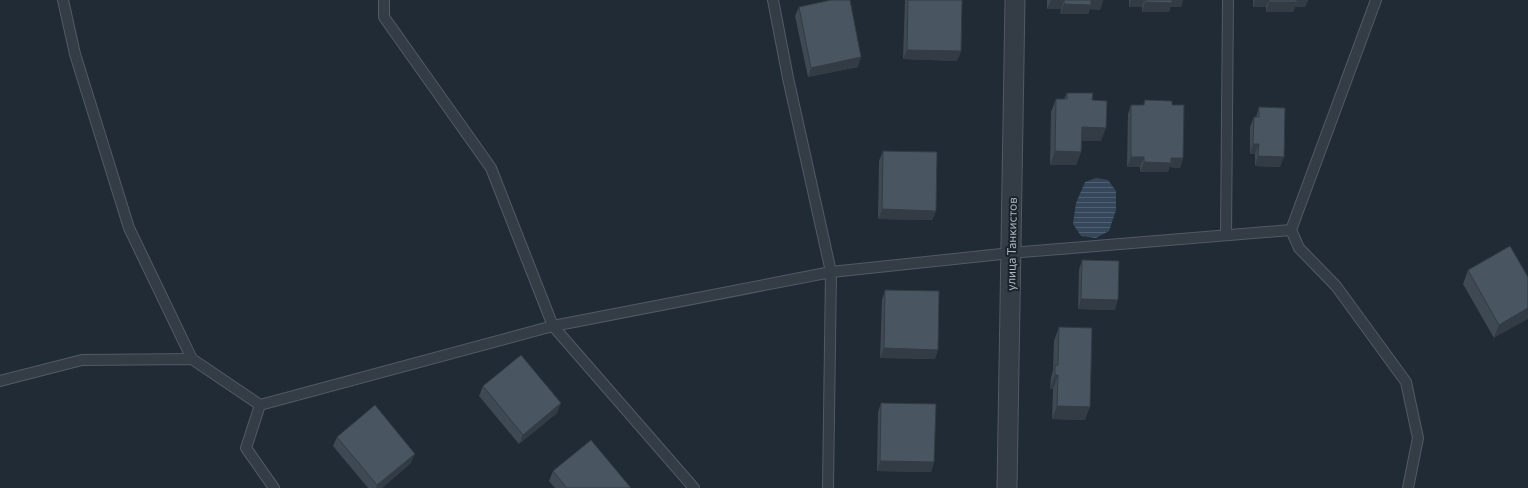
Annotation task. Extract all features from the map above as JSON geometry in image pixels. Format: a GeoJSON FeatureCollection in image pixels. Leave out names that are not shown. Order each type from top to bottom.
{"type":"FeatureCollection","features":[{"type":"Feature","properties":{"kind":"street","name":"улица Танкистов"},"geometry":{"type":"LineString","coordinates":[[1007,488],[1015,0]]}},
{"type":"Feature","properties":{"kind":"lane"},"geometry":{"type":"LineString","coordinates":[[63,0],[75,54],[129,228],[192,359],[260,405],[553,326],[831,272],[1011,253],[1291,230]]}},
{"type":"Feature","properties":{"kind":"lane"},"geometry":{"type":"LineString","coordinates":[[384,0],[384,17],[491,168],[553,326],[694,488]]}},
{"type":"Feature","properties":{"kind":"lane"},"geometry":{"type":"LineString","coordinates":[[773,0],[788,78],[831,272],[828,488]]}},
{"type":"Feature","properties":{"kind":"lane"},"geometry":{"type":"LineString","coordinates":[[1226,235],[1228,0]]}},
{"type":"Feature","properties":{"kind":"lane"},"geometry":{"type":"LineString","coordinates":[[1376,0],[1291,230],[1299,248],[1336,286],[1406,382],[1418,438],[1408,488]]}},
{"type":"Feature","properties":{"kind":"lane"},"geometry":{"type":"LineString","coordinates":[[0,381],[82,360],[192,359]]}},
{"type":"Feature","properties":{"kind":"lane"},"geometry":{"type":"LineString","coordinates":[[260,405],[246,448],[274,488]]}},
{"type":"Feature","properties":{"kind":"water"},"geometry":{"type":"Polygon","coordinates":[[[1096,178],[1108,180],[1116,191],[1116,210],[1109,231],[1096,238],[1081,236],[1073,224],[1076,203],[1085,182],[1096,178]]]}},
{"type":"Feature","properties":{"kind":"building"},"geometry":{"type":"Polygon","coordinates":[[[831,0],[850,0],[861,57],[811,68],[799,7],[831,0]]]}},
{"type":"Feature","properties":{"kind":"building"},"geometry":{"type":"Polygon","coordinates":[[[908,0],[962,0],[961,51],[907,50],[908,0]]]}},
{"type":"Feature","properties":{"kind":"building"},"geometry":{"type":"Polygon","coordinates":[[[1064,0],[1091,0],[1091,5],[1064,4],[1064,0]]]}},
{"type":"Feature","properties":{"kind":"building"},"geometry":{"type":"Polygon","coordinates":[[[1145,0],[1172,0],[1172,3],[1145,2],[1145,0]]]}},
{"type":"Feature","properties":{"kind":"building"},"geometry":{"type":"Polygon","coordinates":[[[1269,0],[1297,0],[1297,2],[1269,2],[1269,0]]]}},
{"type":"Feature","properties":{"kind":"building"},"geometry":{"type":"Polygon","coordinates":[[[1067,93],[1093,93],[1092,100],[1107,101],[1106,128],[1082,127],[1081,152],[1055,151],[1056,99],[1067,99],[1067,93]]]}},
{"type":"Feature","properties":{"kind":"building"},"geometry":{"type":"Polygon","coordinates":[[[1145,100],[1172,101],[1172,105],[1184,105],[1183,158],[1171,158],[1171,163],[1144,162],[1144,157],[1131,157],[1131,105],[1144,105],[1145,100]]]}},
{"type":"Feature","properties":{"kind":"building"},"geometry":{"type":"Polygon","coordinates":[[[1259,107],[1285,108],[1284,157],[1258,156],[1259,144],[1253,144],[1254,117],[1259,117],[1259,107]]]}},
{"type":"Feature","properties":{"kind":"building"},"geometry":{"type":"Polygon","coordinates":[[[883,151],[937,152],[936,211],[882,209],[883,151]]]}},
{"type":"Feature","properties":{"kind":"building"},"geometry":{"type":"Polygon","coordinates":[[[1510,246],[1528,277],[1528,308],[1499,325],[1468,270],[1510,246]]]}},
{"type":"Feature","properties":{"kind":"building"},"geometry":{"type":"Polygon","coordinates":[[[1082,260],[1119,261],[1118,300],[1081,299],[1082,260]]]}},
{"type":"Feature","properties":{"kind":"building"},"geometry":{"type":"Polygon","coordinates":[[[885,290],[939,291],[938,350],[884,348],[885,290]]]}},
{"type":"Feature","properties":{"kind":"building"},"geometry":{"type":"Polygon","coordinates":[[[1059,327],[1092,328],[1090,407],[1057,406],[1058,375],[1055,375],[1055,365],[1058,365],[1059,327]]]}},
{"type":"Feature","properties":{"kind":"building"},"geometry":{"type":"Polygon","coordinates":[[[521,355],[561,403],[523,435],[483,386],[521,355]]]}},
{"type":"Feature","properties":{"kind":"building"},"geometry":{"type":"Polygon","coordinates":[[[881,403],[936,404],[934,462],[880,461],[881,403]]]}},
{"type":"Feature","properties":{"kind":"building"},"geometry":{"type":"Polygon","coordinates":[[[375,405],[415,454],[377,485],[337,437],[375,405]]]}},
{"type":"Feature","properties":{"kind":"building"},"geometry":{"type":"Polygon","coordinates":[[[591,440],[631,488],[567,488],[553,471],[591,440]]]}}]}
